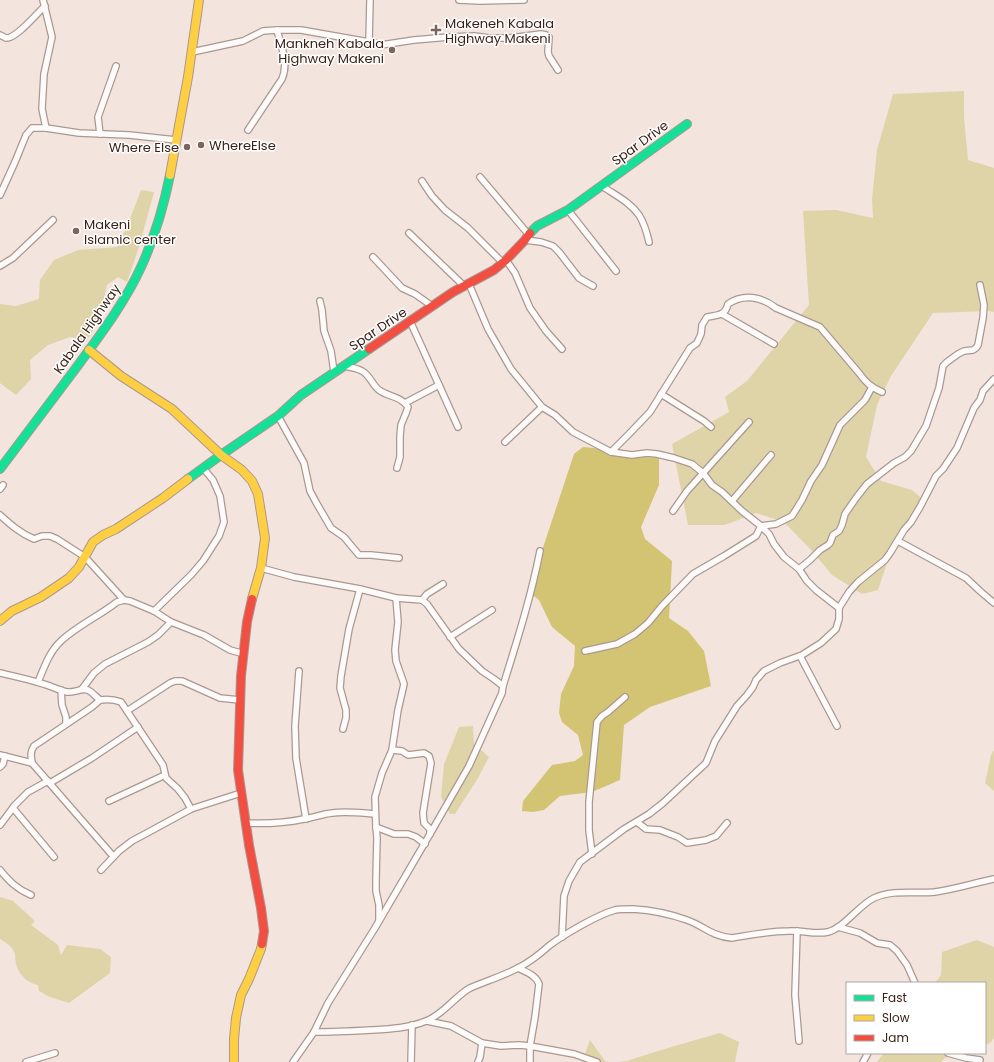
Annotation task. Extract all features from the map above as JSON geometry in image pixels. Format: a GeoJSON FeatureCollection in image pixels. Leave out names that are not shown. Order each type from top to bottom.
{"type":"FeatureCollection","features":[{"type":"Feature","properties":{"kind":"street","name":"Kabala Highway"},"geometry":{"type":"LineString","coordinates":[[0,469],[114,316],[142,265],[165,200],[200,0]]}},
{"type":"Feature","properties":{"kind":"street"},"geometry":{"type":"LineString","coordinates":[[369,42],[370,0]]}},
{"type":"Feature","properties":{"kind":"street"},"geometry":{"type":"LineString","coordinates":[[459,0],[524,0]]}},
{"type":"Feature","properties":{"kind":"street"},"geometry":{"type":"LineString","coordinates":[[0,35],[6,38],[12,37],[44,3]]}},
{"type":"Feature","properties":{"kind":"street"},"geometry":{"type":"LineString","coordinates":[[44,3],[52,37],[44,74],[42,109],[46,128]]}},
{"type":"Feature","properties":{"kind":"street"},"geometry":{"type":"LineString","coordinates":[[192,52],[243,41],[263,31],[277,30],[301,30],[381,45],[449,37],[474,36],[510,38],[541,34],[549,37],[549,56],[558,70]]}},
{"type":"Feature","properties":{"kind":"street"},"geometry":{"type":"LineString","coordinates":[[248,130],[282,79],[285,72],[285,64],[277,30]]}},
{"type":"Feature","properties":{"kind":"street"},"geometry":{"type":"LineString","coordinates":[[100,134],[98,117],[116,66]]}},
{"type":"Feature","properties":{"kind":"street","name":"Spar Drive"},"geometry":{"type":"LineString","coordinates":[[0,621],[12,611],[41,597],[70,578],[79,567],[93,542],[103,534],[116,529],[158,502],[220,455],[278,416],[301,395],[334,372],[432,306],[494,270],[505,261],[537,226],[568,210],[687,124]]}},
{"type":"Feature","properties":{"kind":"street"},"geometry":{"type":"LineString","coordinates":[[0,195],[16,162],[26,135],[32,128],[176,140]]}},
{"type":"Feature","properties":{"kind":"street"},"geometry":{"type":"LineString","coordinates":[[480,177],[527,237],[553,246],[579,278],[593,286]]}},
{"type":"Feature","properties":{"kind":"street"},"geometry":{"type":"LineString","coordinates":[[422,181],[432,196],[445,210],[505,261],[515,273],[530,308],[546,331],[562,349]]}},
{"type":"Feature","properties":{"kind":"street"},"geometry":{"type":"LineString","coordinates":[[602,186],[625,202],[639,215],[646,230],[649,242]]}},
{"type":"Feature","properties":{"kind":"street"},"geometry":{"type":"LineString","coordinates":[[568,210],[616,271]]}},
{"type":"Feature","properties":{"kind":"street"},"geometry":{"type":"LineString","coordinates":[[0,266],[13,258],[53,220]]}},
{"type":"Feature","properties":{"kind":"street"},"geometry":{"type":"LineString","coordinates":[[409,233],[467,285],[488,329],[511,369],[542,407],[555,415],[573,432],[611,452],[632,455],[647,453],[656,454],[692,464],[703,473],[712,485],[722,492],[769,534],[774,544],[784,557],[799,569],[816,590],[840,608]]}},
{"type":"Feature","properties":{"kind":"street"},"geometry":{"type":"LineString","coordinates":[[373,257],[402,288],[415,294],[432,306]]}},
{"type":"Feature","properties":{"kind":"street"},"geometry":{"type":"LineString","coordinates":[[799,569],[830,543],[833,535],[839,530],[846,514],[856,498],[867,484],[884,470],[905,457],[917,442],[926,426],[939,388],[944,366],[958,354],[964,351],[973,350],[978,345],[984,305],[980,285]]}},
{"type":"Feature","properties":{"kind":"street"},"geometry":{"type":"LineString","coordinates":[[611,452],[650,412],[690,348],[697,343],[701,334],[702,325],[708,316],[722,314],[727,310],[728,304],[733,300],[740,298],[758,298],[770,303],[776,308],[820,326],[865,381],[872,387],[882,392]]}},
{"type":"Feature","properties":{"kind":"street"},"geometry":{"type":"LineString","coordinates":[[320,301],[324,331],[331,351],[334,372]]}},
{"type":"Feature","properties":{"kind":"street"},"geometry":{"type":"LineString","coordinates":[[722,314],[774,344]]}},
{"type":"Feature","properties":{"kind":"street"},"geometry":{"type":"LineString","coordinates":[[410,321],[458,428]]}},
{"type":"Feature","properties":{"kind":"street"},"geometry":{"type":"LineString","coordinates":[[88,350],[121,376],[172,410],[220,455],[242,470],[252,481],[258,494],[265,538],[261,568],[247,622],[240,700],[238,770],[245,823],[264,931],[261,949],[241,995],[236,1018],[234,1062]]}},
{"type":"Feature","properties":{"kind":"street"},"geometry":{"type":"LineString","coordinates":[[344,366],[362,370],[366,373],[379,391],[400,399],[408,407],[401,425],[400,457],[397,468]]}},
{"type":"Feature","properties":{"kind":"street"},"geometry":{"type":"LineString","coordinates":[[562,937],[564,896],[569,881],[580,862],[624,829],[649,814],[663,803],[706,763],[715,740],[737,706],[753,688],[756,680],[764,671],[780,663],[800,656],[821,643],[836,629],[840,608],[849,592],[858,582],[885,560],[904,530],[911,522],[936,476],[944,469],[957,448],[983,391],[994,379]]}},
{"type":"Feature","properties":{"kind":"street"},"geometry":{"type":"LineString","coordinates":[[405,403],[439,385]]}},
{"type":"Feature","properties":{"kind":"street"},"geometry":{"type":"LineString","coordinates":[[761,526],[776,524],[792,516],[811,481],[822,465],[840,425],[865,400],[872,387]]}},
{"type":"Feature","properties":{"kind":"street"},"geometry":{"type":"LineString","coordinates":[[661,394],[704,421],[711,428]]}},
{"type":"Feature","properties":{"kind":"street"},"geometry":{"type":"LineString","coordinates":[[505,442],[542,407]]}},
{"type":"Feature","properties":{"kind":"street"},"geometry":{"type":"LineString","coordinates":[[278,416],[304,463],[310,491],[331,528],[344,538],[359,555],[399,558]]}},
{"type":"Feature","properties":{"kind":"street"},"geometry":{"type":"LineString","coordinates":[[673,511],[687,491],[749,422]]}},
{"type":"Feature","properties":{"kind":"street"},"geometry":{"type":"LineString","coordinates":[[732,501],[771,455]]}},
{"type":"Feature","properties":{"kind":"street"},"geometry":{"type":"LineString","coordinates":[[154,611],[191,575],[203,561],[219,536],[224,522],[220,496],[213,480],[203,468]]}},
{"type":"Feature","properties":{"kind":"street"},"geometry":{"type":"LineString","coordinates":[[0,515],[13,527],[25,535],[34,539],[42,536],[50,536],[85,557],[124,600]]}},
{"type":"Feature","properties":{"kind":"street"},"geometry":{"type":"LineString","coordinates":[[585,651],[617,644],[635,634],[648,623],[693,574],[756,536],[761,526]]}},
{"type":"Feature","properties":{"kind":"street"},"geometry":{"type":"LineString","coordinates":[[898,541],[966,578],[994,603]]}},
{"type":"Feature","properties":{"kind":"street"},"geometry":{"type":"LineString","coordinates":[[293,1062],[314,1032],[328,1003],[425,844],[470,766],[502,693],[533,586],[540,551]]}},
{"type":"Feature","properties":{"kind":"street"},"geometry":{"type":"LineString","coordinates":[[261,568],[294,577],[360,589],[396,598],[422,600],[427,604],[459,649],[482,671],[503,686]]}},
{"type":"Feature","properties":{"kind":"street"},"geometry":{"type":"LineString","coordinates":[[422,600],[427,594],[442,584]]}},
{"type":"Feature","properties":{"kind":"street"},"geometry":{"type":"LineString","coordinates":[[343,729],[346,718],[346,710],[340,688],[341,676],[349,629],[360,589]]}},
{"type":"Feature","properties":{"kind":"street"},"geometry":{"type":"LineString","coordinates":[[379,920],[379,905],[376,885],[377,838],[375,797],[377,786],[392,750],[398,710],[404,684],[396,661],[398,622],[396,598]]}},
{"type":"Feature","properties":{"kind":"street"},"geometry":{"type":"LineString","coordinates":[[38,682],[49,657],[60,642],[117,602],[124,600],[154,611],[171,622],[204,635],[230,650],[244,654]]}},
{"type":"Feature","properties":{"kind":"street"},"geometry":{"type":"LineString","coordinates":[[829,601],[844,600]]}},
{"type":"Feature","properties":{"kind":"street"},"geometry":{"type":"LineString","coordinates":[[450,637],[492,610]]}},
{"type":"Feature","properties":{"kind":"street"},"geometry":{"type":"LineString","coordinates":[[0,673],[38,682],[67,692],[75,692],[82,689],[94,673],[105,664],[148,642],[158,635],[171,622]]}},
{"type":"Feature","properties":{"kind":"street"},"geometry":{"type":"LineString","coordinates":[[800,656],[836,726]]}},
{"type":"Feature","properties":{"kind":"street"},"geometry":{"type":"LineString","coordinates":[[299,671],[295,726],[296,758],[306,819]]}},
{"type":"Feature","properties":{"kind":"street"},"geometry":{"type":"LineString","coordinates":[[127,711],[175,681],[182,681],[220,698],[240,700]]}},
{"type":"Feature","properties":{"kind":"street"},"geometry":{"type":"LineString","coordinates":[[82,689],[91,692],[100,700]]}},
{"type":"Feature","properties":{"kind":"street"},"geometry":{"type":"LineString","coordinates":[[60,690],[62,705],[66,717],[66,724]]}},
{"type":"Feature","properties":{"kind":"street"},"geometry":{"type":"LineString","coordinates":[[592,854],[589,830],[589,802],[597,722],[625,696]]}},
{"type":"Feature","properties":{"kind":"street"},"geometry":{"type":"LineString","coordinates":[[32,763],[31,751],[34,746],[100,700],[108,698],[115,699],[121,702],[163,765],[165,775],[169,782],[178,789],[191,808]]}},
{"type":"Feature","properties":{"kind":"street"},"geometry":{"type":"LineString","coordinates":[[0,825],[28,792],[92,758],[138,727]]}},
{"type":"Feature","properties":{"kind":"street"},"geometry":{"type":"LineString","coordinates":[[392,750],[402,751],[408,755],[424,753],[428,756],[431,763],[423,813],[424,823],[430,829],[430,834]]}},
{"type":"Feature","properties":{"kind":"street"},"geometry":{"type":"LineString","coordinates":[[0,767],[4,764],[3,756],[32,763],[113,856]]}},
{"type":"Feature","properties":{"kind":"street"},"geometry":{"type":"LineString","coordinates":[[109,801],[165,775]]}},
{"type":"Feature","properties":{"kind":"street"},"geometry":{"type":"LineString","coordinates":[[101,870],[113,856],[132,842],[191,808],[241,793]]}},
{"type":"Feature","properties":{"kind":"street"},"geometry":{"type":"LineString","coordinates":[[13,808],[54,857]]}},
{"type":"Feature","properties":{"kind":"street"},"geometry":{"type":"LineString","coordinates":[[245,823],[282,823],[333,813],[358,812],[375,814]]}},
{"type":"Feature","properties":{"kind":"street"},"geometry":{"type":"LineString","coordinates":[[637,822],[646,829],[660,830],[678,837],[687,843],[706,840],[716,836],[727,823]]}},
{"type":"Feature","properties":{"kind":"street"},"geometry":{"type":"LineString","coordinates":[[376,827],[394,834],[408,834],[416,837],[425,844]]}},
{"type":"Feature","properties":{"kind":"street"},"geometry":{"type":"LineString","coordinates":[[0,870],[12,884],[21,891],[31,895]]}},
{"type":"Feature","properties":{"kind":"street"},"geometry":{"type":"LineString","coordinates":[[314,1032],[393,1029],[427,1021],[448,1007],[464,991],[518,968],[536,958],[551,944],[562,937],[614,910],[633,909],[662,913],[698,925],[709,932],[732,938],[788,930],[822,933],[838,927],[866,903],[882,895],[891,893],[934,892],[994,878]]}},
{"type":"Feature","properties":{"kind":"street"},"geometry":{"type":"LineString","coordinates":[[838,927],[860,933],[878,943],[890,945],[897,951],[907,964],[915,982]]}},
{"type":"Feature","properties":{"kind":"street"},"geometry":{"type":"LineString","coordinates":[[797,931],[795,995],[799,1041]]}},
{"type":"Feature","properties":{"kind":"street"},"geometry":{"type":"LineString","coordinates":[[518,968],[535,977],[539,984],[530,1046],[530,1062]]}},
{"type":"Feature","properties":{"kind":"street"},"geometry":{"type":"LineString","coordinates":[[427,1021],[450,1026],[482,1043],[501,1046],[530,1046],[574,1054],[597,1062]]}},
{"type":"Feature","properties":{"kind":"street"},"geometry":{"type":"LineString","coordinates":[[411,1062],[412,1025]]}},
{"type":"Feature","properties":{"kind":"street"},"geometry":{"type":"LineString","coordinates":[[478,1062],[482,1043]]}},
{"type":"Feature","properties":{"kind":"street"},"geometry":{"type":"LineString","coordinates":[[26,1062],[55,1053]]}},
{"type":"Feature","properties":{"kind":"street"},"geometry":{"type":"LineString","coordinates":[[952,1054],[980,1060]]}},
{"type":"Feature","properties":{"kind":"shaded area"},"geometry":{"type":"Polygon","coordinates":[[[964,91],[964,117],[968,160],[994,168],[994,312],[933,313],[891,376],[877,405],[866,457],[881,481],[912,490],[926,502],[889,557],[878,590],[862,594],[832,575],[813,552],[784,522],[756,513],[725,525],[688,525],[672,444],[729,412],[725,397],[747,381],[809,305],[803,211],[836,210],[873,218],[872,200],[877,150],[893,94],[964,91]]]}},
{"type":"Feature","properties":{"kind":"shaded area"},"geometry":{"type":"Polygon","coordinates":[[[141,190],[154,192],[139,247],[127,282],[118,277],[107,285],[101,311],[95,328],[85,343],[79,339],[70,337],[48,345],[30,360],[31,379],[16,395],[0,383],[0,304],[16,306],[39,299],[40,280],[54,260],[78,250],[117,247],[128,224],[141,190]]]}},
{"type":"Feature","properties":{"kind":"shaded area"},"geometry":{"type":"Polygon","coordinates":[[[583,447],[594,448],[626,456],[659,458],[659,485],[641,527],[645,539],[672,561],[669,618],[688,631],[704,651],[711,686],[650,707],[624,725],[620,780],[592,792],[560,796],[544,810],[533,812],[522,811],[523,801],[552,765],[575,761],[583,755],[578,735],[562,722],[559,713],[561,694],[574,666],[575,646],[552,627],[539,600],[531,594],[531,584],[574,454],[583,447]]]}},
{"type":"Feature","properties":{"kind":"shaded area"},"geometry":{"type":"Polygon","coordinates":[[[473,726],[474,744],[489,757],[478,778],[455,814],[450,814],[441,797],[444,764],[459,727],[473,726]]]}},
{"type":"Feature","properties":{"kind":"shaded area"},"geometry":{"type":"Polygon","coordinates":[[[994,750],[994,791],[985,783],[991,755],[994,750]]]}},
{"type":"Feature","properties":{"kind":"shaded area"},"geometry":{"type":"Polygon","coordinates":[[[0,897],[13,901],[35,921],[31,925],[58,945],[61,955],[67,945],[100,949],[111,957],[110,973],[69,1003],[50,997],[39,991],[38,985],[27,980],[17,968],[15,955],[12,948],[0,939],[0,897]]]}},
{"type":"Feature","properties":{"kind":"shaded area"},"geometry":{"type":"Polygon","coordinates":[[[977,940],[994,947],[994,1038],[990,1043],[986,1045],[986,982],[936,982],[941,975],[942,952],[977,940]]]}},
{"type":"Feature","properties":{"kind":"shaded area"},"geometry":{"type":"Polygon","coordinates":[[[720,1033],[739,1042],[735,1062],[618,1062],[626,1061],[720,1033]]]}},
{"type":"Feature","properties":{"kind":"shaded area"},"geometry":{"type":"Polygon","coordinates":[[[590,1040],[605,1061],[608,1062],[582,1062],[590,1040]]]}},
{"type":"Feature","properties":{"kind":"shaded area"},"geometry":{"type":"Polygon","coordinates":[[[883,1054],[957,1054],[945,1058],[941,1062],[877,1062],[883,1054]]]}},
{"type":"Feature","properties":{"kind":"traffic: fast"},"geometry":{"type":"LineString","coordinates":[[530,233],[537,226],[568,210],[687,124]]}},
{"type":"Feature","properties":{"kind":"traffic: fast"},"geometry":{"type":"LineString","coordinates":[[0,469],[92,346],[128,293],[142,265],[155,232],[170,175]]}},
{"type":"Feature","properties":{"kind":"traffic: fast"},"geometry":{"type":"LineString","coordinates":[[188,479],[278,416],[301,395],[369,349]]}},
{"type":"Feature","properties":{"kind":"traffic: slow"},"geometry":{"type":"LineString","coordinates":[[170,175],[188,77],[199,0]]}},
{"type":"Feature","properties":{"kind":"traffic: slow"},"geometry":{"type":"LineString","coordinates":[[89,350],[121,376],[172,409],[221,455],[242,470],[252,481],[258,494],[265,538],[261,568],[252,599]]}},
{"type":"Feature","properties":{"kind":"traffic: slow"},"geometry":{"type":"LineString","coordinates":[[0,621],[12,611],[41,597],[69,578],[79,567],[93,542],[116,529],[163,498],[188,479]]}},
{"type":"Feature","properties":{"kind":"traffic: slow"},"geometry":{"type":"LineString","coordinates":[[234,1062],[236,1018],[241,995],[249,979],[262,944]]}},
{"type":"Feature","properties":{"kind":"traffic: jam"},"geometry":{"type":"LineString","coordinates":[[369,349],[453,292],[494,270],[506,260],[530,233]]}},
{"type":"Feature","properties":{"kind":"traffic: jam"},"geometry":{"type":"LineString","coordinates":[[252,599],[247,622],[241,676],[238,770],[249,845],[261,908],[264,931],[262,944]]}},
{"type":"Feature","properties":{"kind":"place","name":"Makeneh Kabala Highway Makeni"},"geometry":{"type":"Point","coordinates":[436,30]}},
{"type":"Feature","properties":{"kind":"place","name":"Mankneh Kabala Highway Makeni"},"geometry":{"type":"Point","coordinates":[392,50]}},
{"type":"Feature","properties":{"kind":"place","name":"WhereElse"},"geometry":{"type":"Point","coordinates":[201,145]}},
{"type":"Feature","properties":{"kind":"place","name":"Where Else"},"geometry":{"type":"Point","coordinates":[187,147]}},
{"type":"Feature","properties":{"kind":"place","name":"Makeni Islamic center"},"geometry":{"type":"Point","coordinates":[76,231]}}]}
